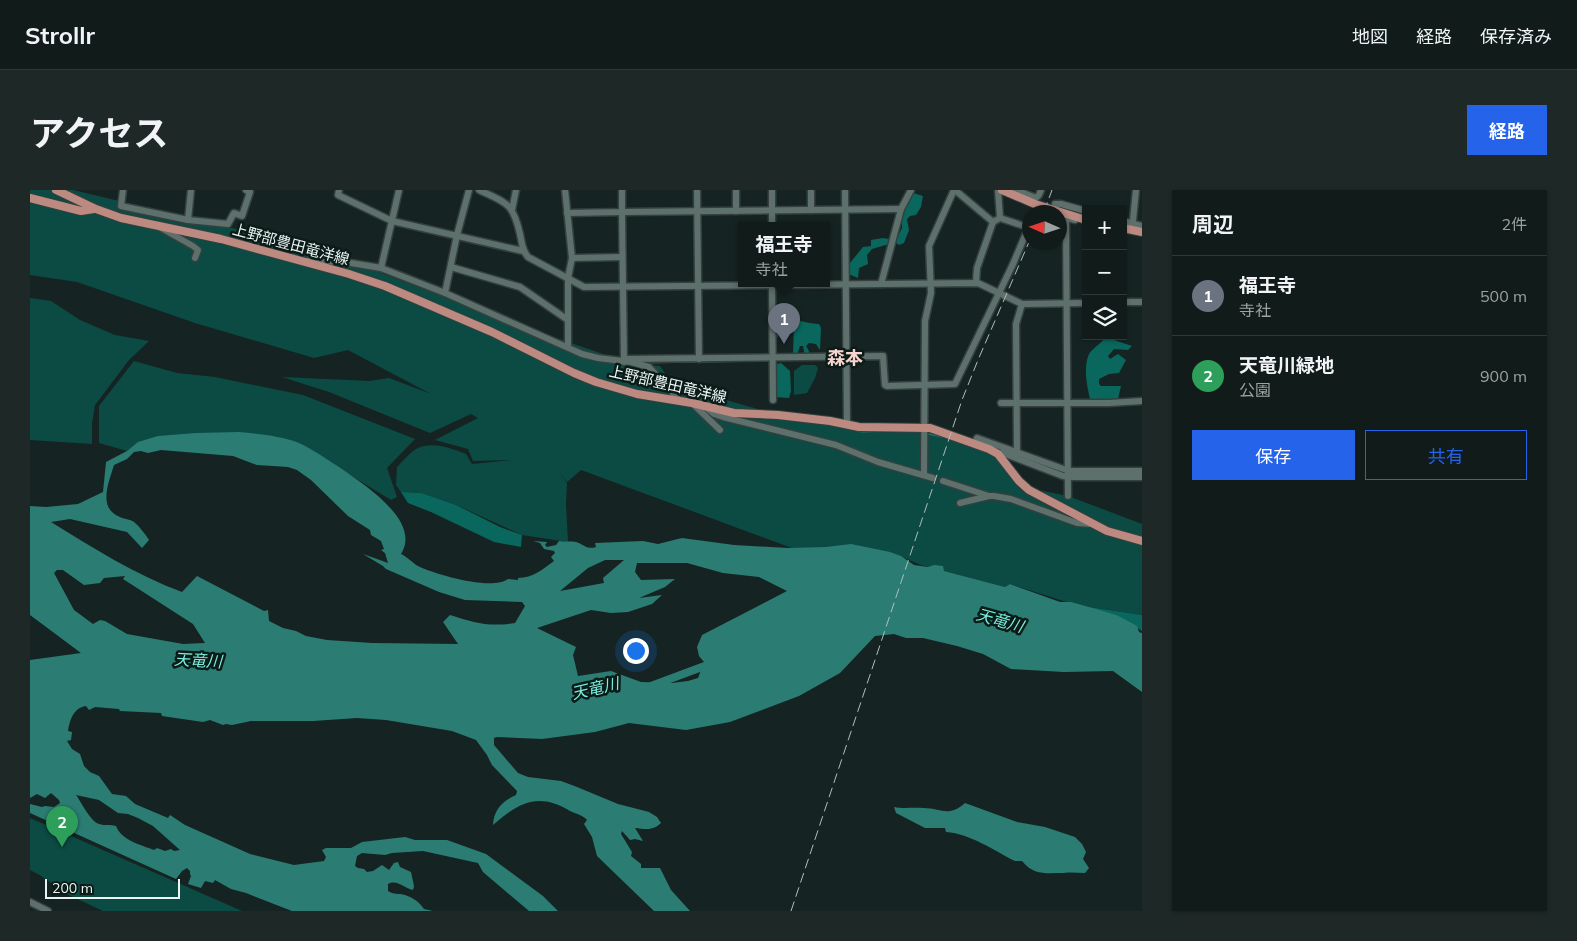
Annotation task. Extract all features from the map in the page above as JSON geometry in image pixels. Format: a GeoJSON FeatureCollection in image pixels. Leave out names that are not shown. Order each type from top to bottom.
{"type":"FeatureCollection","features":[{"type":"Feature","properties":{"kind":"main road","name":"上野部豊田竜洋線"},"geometry":{"type":"LineString","coordinates":[[56,190],[96,209],[122,218],[220,239],[304,261],[376,283],[438,307],[574,373],[596,382],[637,394],[734,413],[778,415],[859,427],[925,427],[998,454],[1024,487],[1107,531],[1142,541]]}},
{"type":"Feature","properties":{"kind":"main road"},"geometry":{"type":"LineString","coordinates":[[1002,190],[1035,204],[1082,220]]}},
{"type":"Feature","properties":{"kind":"main road","name":"上野部豊田竜洋線"},"geometry":{"type":"LineString","coordinates":[[30,198],[81,210],[96,209]]}},
{"type":"Feature","properties":{"kind":"main road"},"geometry":{"type":"LineString","coordinates":[[1127,228],[1133,227],[1142,232]]}},
{"type":"Feature","properties":{"kind":"street"},"geometry":{"type":"LineString","coordinates":[[123,190],[120,206],[188,220],[228,224],[234,213],[242,216],[250,192],[246,190]]}},
{"type":"Feature","properties":{"kind":"street"},"geometry":{"type":"LineString","coordinates":[[188,220],[190,190]]}},
{"type":"Feature","properties":{"kind":"street"},"geometry":{"type":"LineString","coordinates":[[339,190],[338,195],[392,221],[524,251]]}},
{"type":"Feature","properties":{"kind":"street"},"geometry":{"type":"LineString","coordinates":[[381,268],[399,190]]}},
{"type":"Feature","properties":{"kind":"street"},"geometry":{"type":"LineString","coordinates":[[446,292],[457,235],[469,190]]}},
{"type":"Feature","properties":{"kind":"street"},"geometry":{"type":"LineString","coordinates":[[479,190],[502,200],[512,210],[516,218],[524,251],[528,256],[584,287],[738,285]]}},
{"type":"Feature","properties":{"kind":"street"},"geometry":{"type":"LineString","coordinates":[[512,210],[516,190]]}},
{"type":"Feature","properties":{"kind":"street"},"geometry":{"type":"LineString","coordinates":[[565,190],[572,258],[568,278],[568,348]]}},
{"type":"Feature","properties":{"kind":"street"},"geometry":{"type":"LineString","coordinates":[[622,190],[624,361]]}},
{"type":"Feature","properties":{"kind":"street"},"geometry":{"type":"LineString","coordinates":[[697,190],[699,359]]}},
{"type":"Feature","properties":{"kind":"street"},"geometry":{"type":"LineString","coordinates":[[736,190],[736,211]]}},
{"type":"Feature","properties":{"kind":"street"},"geometry":{"type":"LineString","coordinates":[[772,190],[772,222]]}},
{"type":"Feature","properties":{"kind":"street"},"geometry":{"type":"LineString","coordinates":[[811,190],[811,210]]}},
{"type":"Feature","properties":{"kind":"street"},"geometry":{"type":"LineString","coordinates":[[845,190],[848,425]]}},
{"type":"Feature","properties":{"kind":"street"},"geometry":{"type":"LineString","coordinates":[[882,284],[901,209],[911,190]]}},
{"type":"Feature","properties":{"kind":"street"},"geometry":{"type":"LineString","coordinates":[[924,475],[925,321],[931,293],[929,246],[955,190],[993,222]]}},
{"type":"Feature","properties":{"kind":"street"},"geometry":{"type":"LineString","coordinates":[[998,190],[1000,218]]}},
{"type":"Feature","properties":{"kind":"street"},"geometry":{"type":"LineString","coordinates":[[1016,190],[1036,198],[1041,190]]}},
{"type":"Feature","properties":{"kind":"street"},"geometry":{"type":"LineString","coordinates":[[1133,227],[1136,190]]}},
{"type":"Feature","properties":{"kind":"street"},"geometry":{"type":"LineString","coordinates":[[1055,204],[1082,210]]}},
{"type":"Feature","properties":{"kind":"street"},"geometry":{"type":"LineString","coordinates":[[567,213],[901,209]]}},
{"type":"Feature","properties":{"kind":"street"},"geometry":{"type":"LineString","coordinates":[[624,361],[882,356],[885,385],[887,386],[955,384],[999,293],[1027,231],[1027,227],[1000,218],[993,222],[977,268],[976,284]]}},
{"type":"Feature","properties":{"kind":"street"},"geometry":{"type":"LineString","coordinates":[[1068,496],[1066,221],[1067,218],[1082,220]]}},
{"type":"Feature","properties":{"kind":"street"},"geometry":{"type":"LineString","coordinates":[[1127,223],[1133,227],[1142,226]]}},
{"type":"Feature","properties":{"kind":"street"},"geometry":{"type":"LineString","coordinates":[[154,225],[198,250],[195,258]]}},
{"type":"Feature","properties":{"kind":"street"},"geometry":{"type":"LineString","coordinates":[[572,258],[622,257]]}},
{"type":"Feature","properties":{"kind":"street"},"geometry":{"type":"LineString","coordinates":[[304,261],[336,261],[381,268],[446,292],[568,348],[598,358],[631,362],[649,367],[680,401]]}},
{"type":"Feature","properties":{"kind":"street"},"geometry":{"type":"LineString","coordinates":[[451,267],[520,287],[568,320]]}},
{"type":"Feature","properties":{"kind":"street"},"geometry":{"type":"LineString","coordinates":[[830,284],[976,284],[1022,304],[1082,303]]}},
{"type":"Feature","properties":{"kind":"street"},"geometry":{"type":"LineString","coordinates":[[772,287],[773,400]]}},
{"type":"Feature","properties":{"kind":"street"},"geometry":{"type":"LineString","coordinates":[[1127,302],[1142,302]]}},
{"type":"Feature","properties":{"kind":"street"},"geometry":{"type":"LineString","coordinates":[[1018,453],[1016,324],[1022,304]]}},
{"type":"Feature","properties":{"kind":"street"},"geometry":{"type":"LineString","coordinates":[[1001,403],[1142,401]]}},
{"type":"Feature","properties":{"kind":"street"},"geometry":{"type":"LineString","coordinates":[[692,404],[720,430]]}},
{"type":"Feature","properties":{"kind":"street"},"geometry":{"type":"LineString","coordinates":[[705,407],[714,414],[723,417],[836,445],[878,462],[933,478]]}},
{"type":"Feature","properties":{"kind":"street"},"geometry":{"type":"LineString","coordinates":[[975,444],[977,438],[1069,474],[1142,472]]}},
{"type":"Feature","properties":{"kind":"street"},"geometry":{"type":"LineString","coordinates":[[998,454],[1003,453],[1069,474],[1142,477]]}},
{"type":"Feature","properties":{"kind":"street"},"geometry":{"type":"LineString","coordinates":[[942,481],[989,496],[1011,499],[1077,523],[1094,524]]}},
{"type":"Feature","properties":{"kind":"street"},"geometry":{"type":"LineString","coordinates":[[960,503],[989,496]]}},
{"type":"Feature","properties":{"kind":"street"},"geometry":{"type":"LineString","coordinates":[[30,902],[48,911]]}},
{"type":"Feature","properties":{"kind":"shaded area"},"geometry":{"type":"Polygon","coordinates":[[[30,190],[73,190],[312,247],[516,324],[629,363],[660,366],[671,382],[687,389],[783,416],[864,427],[935,430],[1000,456],[1024,487],[1068,496],[1142,524],[1142,615],[1076,605],[1010,584],[1005,587],[921,565],[895,554],[792,548],[581,470],[567,482],[559,472],[567,483],[568,542],[522,535],[456,505],[422,493],[401,492],[396,485],[397,467],[412,452],[424,446],[443,446],[461,452],[466,454],[472,464],[513,460],[473,461],[468,449],[435,440],[478,418],[471,414],[430,433],[329,392],[282,377],[369,381],[389,378],[431,394],[348,350],[314,358],[195,323],[77,282],[30,275],[30,190]]]}},
{"type":"Feature","properties":{"kind":"shaded area"},"geometry":{"type":"Polygon","coordinates":[[[913,193],[923,196],[921,207],[916,215],[910,216],[907,219],[909,230],[904,243],[899,245],[895,242],[902,228],[902,217],[908,195],[913,193]]]}},
{"type":"Feature","properties":{"kind":"shaded area"},"geometry":{"type":"Polygon","coordinates":[[[889,239],[889,244],[872,249],[867,255],[868,264],[859,268],[858,278],[846,273],[850,263],[863,247],[871,246],[871,240],[889,239]]]}},
{"type":"Feature","properties":{"kind":"shaded area"},"geometry":{"type":"Polygon","coordinates":[[[30,298],[51,301],[80,320],[115,335],[149,341],[129,360],[95,405],[92,423],[92,444],[30,440],[30,298]]]}},
{"type":"Feature","properties":{"kind":"shaded area"},"geometry":{"type":"Polygon","coordinates":[[[790,319],[819,324],[821,328],[820,350],[816,344],[809,343],[806,346],[809,351],[808,356],[805,356],[803,346],[800,346],[797,355],[793,355],[794,325],[785,324],[776,338],[775,328],[777,323],[790,319]]]}},
{"type":"Feature","properties":{"kind":"shaded area"},"geometry":{"type":"Polygon","coordinates":[[[1103,340],[1114,340],[1132,346],[1128,350],[1114,349],[1108,356],[1110,359],[1118,354],[1126,360],[1119,373],[1109,374],[1099,379],[1101,386],[1121,386],[1118,399],[1100,403],[1090,399],[1086,365],[1092,350],[1103,340]]]}},
{"type":"Feature","properties":{"kind":"shaded area"},"geometry":{"type":"Polygon","coordinates":[[[134,361],[177,373],[215,377],[303,395],[415,439],[387,468],[397,497],[391,500],[298,443],[131,448],[127,451],[99,443],[99,406],[134,361]]]}},
{"type":"Feature","properties":{"kind":"shaded area"},"geometry":{"type":"Polygon","coordinates":[[[781,363],[790,371],[791,391],[789,398],[775,397],[777,364],[781,363]]]}},
{"type":"Feature","properties":{"kind":"shaded area"},"geometry":{"type":"Polygon","coordinates":[[[802,365],[815,365],[818,368],[807,393],[794,395],[794,371],[802,365]]]}},
{"type":"Feature","properties":{"kind":"shaded area"},"geometry":{"type":"Polygon","coordinates":[[[401,492],[422,493],[456,505],[500,527],[522,535],[521,547],[494,542],[408,503],[401,492]]]}},
{"type":"Feature","properties":{"kind":"shaded area"},"geometry":{"type":"Polygon","coordinates":[[[1076,605],[1142,615],[1142,631],[1117,615],[1076,605]]]}},
{"type":"Feature","properties":{"kind":"shaded area"},"geometry":{"type":"Polygon","coordinates":[[[30,818],[242,911],[103,911],[69,895],[30,870],[30,818]]]}},
{"type":"Feature","properties":{"kind":"water"},"geometry":{"type":"Polygon","coordinates":[[[239,432],[277,437],[299,443],[310,449],[363,484],[388,505],[404,529],[405,542],[401,554],[420,567],[439,574],[478,583],[500,582],[508,579],[518,580],[518,578],[533,575],[554,561],[551,557],[555,553],[554,551],[544,549],[540,543],[533,541],[547,542],[545,545],[547,547],[556,545],[559,541],[576,542],[590,548],[596,547],[595,543],[643,541],[658,544],[682,538],[734,545],[788,548],[851,544],[890,552],[901,556],[914,565],[928,567],[934,565],[943,566],[944,571],[1005,587],[1010,584],[1060,602],[1071,602],[1117,615],[1137,626],[1139,632],[1142,633],[1142,692],[1113,671],[1064,672],[1011,669],[983,654],[957,646],[923,638],[906,638],[894,634],[875,636],[840,673],[799,696],[730,722],[686,730],[629,723],[595,732],[542,739],[494,738],[494,745],[518,773],[528,777],[561,781],[618,804],[649,812],[657,817],[661,823],[655,827],[649,829],[635,828],[643,841],[630,840],[622,831],[621,834],[632,852],[631,856],[641,864],[641,868],[660,868],[671,890],[690,911],[654,911],[597,856],[592,837],[584,824],[587,820],[559,805],[549,802],[530,802],[512,810],[493,825],[497,810],[503,803],[516,795],[517,791],[492,765],[476,740],[452,731],[386,720],[357,718],[313,721],[251,721],[223,725],[210,720],[203,722],[162,716],[161,713],[120,711],[119,709],[95,707],[89,710],[86,706],[78,709],[71,719],[68,731],[72,732],[71,740],[67,741],[72,749],[80,754],[84,766],[90,772],[99,776],[112,794],[126,796],[135,804],[168,818],[170,815],[185,825],[250,854],[294,865],[324,861],[326,857],[322,850],[326,848],[351,848],[362,842],[405,837],[415,840],[447,840],[486,854],[543,896],[558,911],[529,911],[483,872],[478,863],[423,851],[385,855],[362,853],[357,856],[355,866],[367,872],[373,871],[382,865],[389,870],[394,863],[398,862],[400,867],[411,872],[413,890],[401,884],[391,883],[388,884],[388,891],[408,896],[416,900],[424,909],[433,911],[292,911],[231,889],[215,880],[213,883],[205,881],[201,888],[188,884],[191,876],[187,868],[176,879],[30,813],[30,804],[54,807],[60,803],[51,793],[45,798],[37,794],[30,798],[30,660],[81,653],[30,615],[30,506],[46,507],[78,504],[103,492],[106,462],[127,451],[138,442],[158,436],[239,432]],[[161,450],[148,453],[134,452],[127,459],[114,465],[106,494],[109,507],[113,513],[134,522],[149,540],[142,548],[127,532],[70,519],[51,522],[148,578],[182,592],[197,576],[264,611],[268,610],[269,621],[283,628],[306,636],[327,640],[372,643],[458,644],[443,622],[450,615],[482,624],[515,623],[525,606],[522,602],[465,600],[439,592],[386,569],[363,554],[388,563],[385,553],[381,550],[384,549],[381,541],[371,535],[370,530],[348,516],[311,480],[297,470],[288,467],[257,465],[233,456],[161,450]],[[605,560],[588,568],[560,591],[604,583],[603,578],[624,560],[605,560]],[[637,563],[635,572],[641,580],[675,579],[665,587],[639,598],[662,595],[652,604],[628,612],[611,613],[591,610],[537,628],[576,647],[573,655],[578,676],[611,671],[641,682],[672,683],[698,678],[704,662],[699,656],[697,647],[702,635],[787,591],[759,577],[723,573],[687,563],[637,563]],[[57,570],[54,573],[74,610],[93,624],[100,620],[127,634],[183,644],[205,643],[193,624],[123,579],[125,576],[104,578],[100,583],[84,585],[63,570],[57,570]],[[76,795],[89,816],[101,825],[116,826],[122,835],[154,850],[157,848],[165,851],[171,849],[174,851],[180,850],[153,826],[138,818],[118,813],[99,800],[76,795]]]}},
{"type":"Feature","properties":{"kind":"water"},"geometry":{"type":"Polygon","coordinates":[[[965,803],[1017,822],[1045,827],[1075,837],[1082,844],[1086,852],[1083,859],[1089,868],[1085,873],[1046,873],[1036,871],[1022,861],[1015,861],[973,839],[946,832],[945,828],[925,828],[896,813],[894,807],[930,808],[949,811],[959,808],[965,803]]]}},
{"type":"Feature","properties":{"kind":"waterway"},"geometry":{"type":"LineString","coordinates":[[775,360],[786,360]]}},
{"type":"Feature","properties":{"kind":"waterway"},"geometry":{"type":"LineString","coordinates":[[645,363],[771,361]]}},
{"type":"Feature","properties":{"kind":"waterway"},"geometry":{"type":"LineString","coordinates":[[843,376],[844,417]]}},
{"type":"Feature","properties":{"kind":"waterway"},"geometry":{"type":"LineString","coordinates":[[844,428],[862,432],[892,431]]}},
{"type":"Feature","properties":{"kind":"waterway"},"geometry":{"type":"LineString","coordinates":[[928,434],[946,438]]}},
{"type":"Feature","properties":{"kind":"waterway"},"geometry":{"type":"LineString","coordinates":[[1049,467],[1064,473]]}},
{"type":"Feature","properties":{"kind":"waterway","name":"天竜川"},"geometry":{"type":"LineString","coordinates":[[651,686],[710,664]]}},
{"type":"Feature","properties":{"kind":"railway"},"geometry":{"type":"LineString","coordinates":[[1047,205],[1052,190]]}},
{"type":"Feature","properties":{"kind":"railway"},"geometry":{"type":"LineString","coordinates":[[791,911],[962,400],[1026,250]]}},
{"type":"Feature","properties":{"kind":"place","name":"福王寺"},"geometry":{"type":"Point","coordinates":[784,344]}},
{"type":"Feature","properties":{"kind":"place","name":"天竜川緑地"},"geometry":{"type":"Point","coordinates":[62,847]}},
{"type":"Feature","properties":{"kind":"district","name":"森本"},"geometry":{"type":"Point","coordinates":[845,357]}}]}
